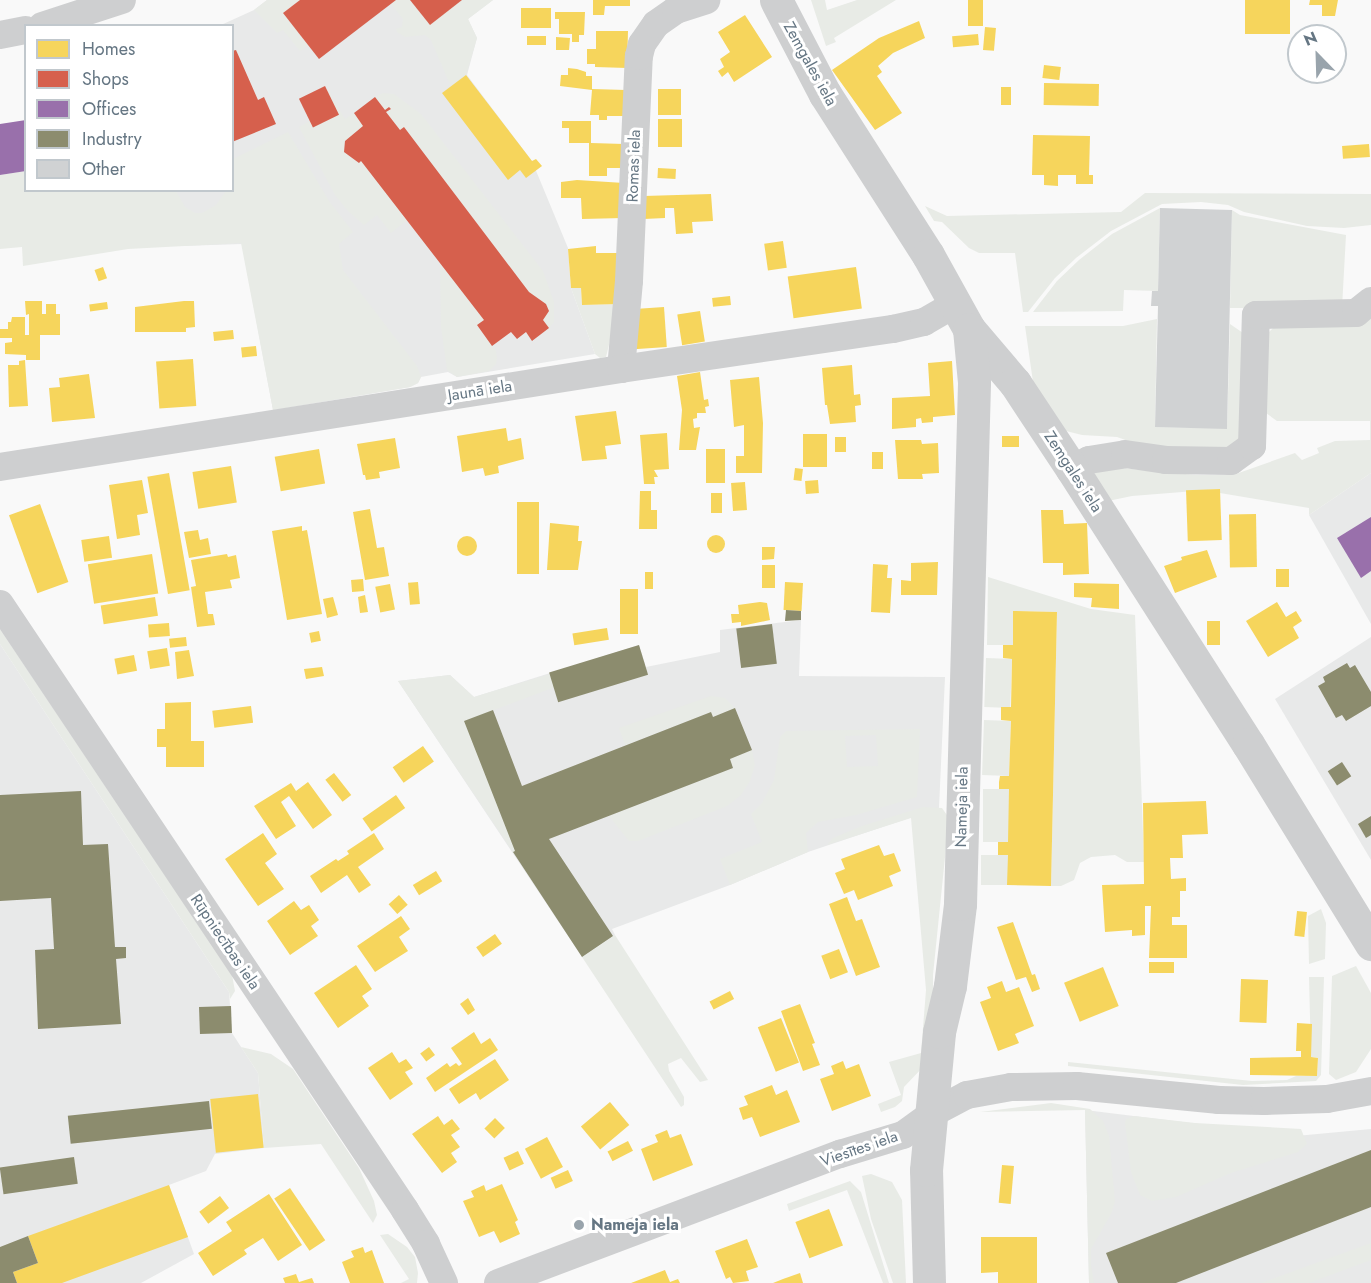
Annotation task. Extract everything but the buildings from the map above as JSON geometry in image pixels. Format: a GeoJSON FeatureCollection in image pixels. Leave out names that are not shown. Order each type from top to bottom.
{"type":"FeatureCollection","features":[{"type":"Feature","properties":{"kind":"street"},"geometry":{"type":"LineString","coordinates":[[48,24],[122,0]]}},
{"type":"Feature","properties":{"kind":"street","name":"Romas iela"},"geometry":{"type":"LineString","coordinates":[[621,369],[629,281],[639,56],[642,44],[656,24],[676,10],[706,0]]}},
{"type":"Feature","properties":{"kind":"street","name":"Zemgales iela"},"geometry":{"type":"LineString","coordinates":[[776,0],[825,94],[922,246],[962,316],[1015,383],[1072,470],[1248,744],[1371,944]]}},
{"type":"Feature","properties":{"kind":"street"},"geometry":{"type":"LineString","coordinates":[[0,35],[24,30]]}},
{"type":"Feature","properties":{"kind":"street"},"geometry":{"type":"LineString","coordinates":[[1072,470],[1107,455],[1125,454],[1166,460],[1231,461],[1252,446],[1256,315],[1356,313],[1371,301]]}},
{"type":"Feature","properties":{"kind":"street","name":"Jaunā iela"},"geometry":{"type":"LineString","coordinates":[[0,467],[587,374],[892,329],[962,316]]}},
{"type":"Feature","properties":{"kind":"street","name":"Nameja iela"},"geometry":{"type":"LineString","coordinates":[[929,1283],[926,1170],[939,1032],[950,986],[960,903],[974,382],[962,316]]}},
{"type":"Feature","properties":{"kind":"street","name":"Rūpniecības iela"},"geometry":{"type":"LineString","coordinates":[[0,604],[405,1210],[426,1244],[444,1283]]}},
{"type":"Feature","properties":{"kind":"street","name":"Viesītes iela"},"geometry":{"type":"LineString","coordinates":[[498,1283],[840,1154],[903,1135],[933,1113],[967,1095],[1011,1087],[1077,1086],[1219,1100],[1264,1101],[1327,1099],[1371,1091]]}},
{"type":"Feature","properties":{"kind":"shaded area"},"geometry":{"type":"Polygon","coordinates":[[[267,0],[493,0],[468,19],[477,38],[467,75],[532,161],[568,248],[571,288],[595,354],[457,377],[448,372],[421,377],[418,383],[410,387],[273,410],[242,244],[181,246],[176,192],[234,192],[234,24],[223,24],[254,10],[267,0]]]}},
{"type":"Feature","properties":{"kind":"shaded area"},"geometry":{"type":"Polygon","coordinates":[[[267,0],[300,0],[283,13],[308,45],[300,51],[283,30],[277,33],[254,10],[267,0]]]}},
{"type":"Feature","properties":{"kind":"shaded area"},"geometry":{"type":"Polygon","coordinates":[[[396,0],[410,0],[430,24],[462,0],[493,0],[468,19],[477,38],[466,75],[451,87],[431,40],[425,35],[405,37],[397,32],[396,29],[402,27],[403,19],[391,4],[396,0]]]}},
{"type":"Feature","properties":{"kind":"shaded area"},"geometry":{"type":"Polygon","coordinates":[[[811,0],[825,0],[827,10],[857,0],[896,0],[834,38],[836,42],[826,46],[811,0]]]}},
{"type":"Feature","properties":{"kind":"shaded area"},"geometry":{"type":"Polygon","coordinates":[[[325,86],[345,119],[354,113],[363,126],[345,141],[344,152],[358,163],[361,161],[407,220],[391,233],[377,215],[364,225],[348,211],[335,195],[299,127],[310,121],[313,127],[339,115],[325,86]]]}},
{"type":"Feature","properties":{"kind":"shaded area"},"geometry":{"type":"Polygon","coordinates":[[[383,93],[394,94],[421,114],[543,271],[554,302],[554,322],[549,328],[543,320],[549,311],[546,304],[529,292],[404,127],[400,130],[386,112],[390,108],[385,110],[375,97],[383,93]]]}},
{"type":"Feature","properties":{"kind":"shaded area"},"geometry":{"type":"Polygon","coordinates":[[[288,132],[329,201],[353,232],[339,244],[343,270],[417,366],[421,377],[418,383],[410,387],[273,410],[241,243],[128,249],[23,266],[22,247],[0,249],[0,175],[24,171],[24,192],[177,192],[185,207],[195,213],[202,213],[216,205],[225,192],[234,192],[234,159],[288,132]]]}},
{"type":"Feature","properties":{"kind":"shaded area"},"geometry":{"type":"Polygon","coordinates":[[[1145,193],[1371,194],[1371,225],[1344,228],[1307,226],[1244,212],[1228,205],[1201,202],[1162,204],[1111,231],[1076,258],[1055,278],[1028,312],[1023,312],[1015,253],[979,253],[969,248],[942,222],[934,221],[925,206],[947,216],[1121,212],[1145,193]]]}},
{"type":"Feature","properties":{"kind":"shaded area"},"geometry":{"type":"Polygon","coordinates":[[[1160,208],[1158,291],[1124,290],[1123,311],[1033,312],[1057,281],[1079,260],[1112,234],[1160,208]]]}},
{"type":"Feature","properties":{"kind":"shaded area"},"geometry":{"type":"Polygon","coordinates":[[[1232,210],[1240,215],[1346,235],[1342,308],[1230,308],[1232,210]]]}},
{"type":"Feature","properties":{"kind":"shaded area"},"geometry":{"type":"Polygon","coordinates":[[[440,263],[484,320],[477,326],[496,351],[497,358],[496,364],[489,371],[457,377],[447,370],[441,327],[440,263]]]}},
{"type":"Feature","properties":{"kind":"shaded area"},"geometry":{"type":"Polygon","coordinates":[[[571,288],[581,288],[582,305],[619,304],[606,357],[600,358],[595,354],[571,288]]]}},
{"type":"Feature","properties":{"kind":"shaded area"},"geometry":{"type":"Polygon","coordinates":[[[1157,319],[1155,427],[1227,428],[1230,324],[1246,335],[1246,428],[1233,447],[1145,447],[1117,437],[1082,435],[1066,431],[1035,396],[1025,326],[1123,326],[1157,319]]]}},
{"type":"Feature","properties":{"kind":"shaded area"},"geometry":{"type":"Polygon","coordinates":[[[1371,319],[1371,473],[1309,515],[1309,508],[1220,493],[1220,489],[1132,496],[1108,501],[1090,465],[1196,475],[1233,475],[1295,453],[1302,460],[1319,453],[1317,448],[1335,441],[1370,440],[1370,421],[1277,421],[1266,413],[1268,333],[1276,325],[1371,319]]]}},
{"type":"Feature","properties":{"kind":"shaded area"},"geometry":{"type":"Polygon","coordinates":[[[1371,473],[1371,624],[1309,515],[1371,473]]]}},
{"type":"Feature","properties":{"kind":"shaded area"},"geometry":{"type":"Polygon","coordinates":[[[988,577],[1091,609],[1135,615],[1144,862],[1127,862],[1115,855],[1091,857],[1080,863],[1074,880],[1061,886],[1051,886],[1057,612],[1014,611],[1013,645],[987,645],[988,577]]]}},
{"type":"Feature","properties":{"kind":"shaded area"},"geometry":{"type":"Polygon","coordinates":[[[801,620],[799,676],[945,677],[939,808],[808,852],[730,885],[612,929],[615,935],[582,957],[398,681],[450,675],[474,697],[639,645],[646,667],[720,652],[720,630],[801,620]]]}},
{"type":"Feature","properties":{"kind":"shaded area"},"geometry":{"type":"Polygon","coordinates":[[[0,629],[232,975],[235,991],[230,999],[229,992],[0,644],[0,629]]]}},
{"type":"Feature","properties":{"kind":"shaded area"},"geometry":{"type":"Polygon","coordinates":[[[1371,637],[1371,860],[1275,699],[1371,637]]]}},
{"type":"Feature","properties":{"kind":"shaded area"},"geometry":{"type":"Polygon","coordinates":[[[0,644],[229,992],[232,1033],[258,1073],[264,1148],[215,1154],[206,1171],[169,1185],[194,1254],[141,1283],[0,1283],[0,644]]]}},
{"type":"Feature","properties":{"kind":"shaded area"},"geometry":{"type":"Polygon","coordinates":[[[986,658],[1012,659],[1010,708],[984,707],[986,658]]]}},
{"type":"Feature","properties":{"kind":"shaded area"},"geometry":{"type":"Polygon","coordinates":[[[550,674],[555,687],[465,721],[515,851],[513,852],[398,681],[450,675],[474,697],[550,674]]]}},
{"type":"Feature","properties":{"kind":"shaded area"},"geometry":{"type":"Polygon","coordinates":[[[711,696],[725,698],[735,708],[713,717],[711,712],[625,745],[619,728],[711,696]]]}},
{"type":"Feature","properties":{"kind":"shaded area"},"geometry":{"type":"Polygon","coordinates":[[[984,720],[1011,721],[1009,776],[982,775],[984,720]]]}},
{"type":"Feature","properties":{"kind":"shaded area"},"geometry":{"type":"Polygon","coordinates":[[[920,729],[917,797],[856,815],[818,822],[806,833],[808,852],[730,885],[720,859],[762,842],[751,814],[762,803],[774,780],[780,737],[786,731],[920,729]],[[876,735],[845,736],[847,767],[878,766],[876,735]]]}},
{"type":"Feature","properties":{"kind":"shaded area"},"geometry":{"type":"Polygon","coordinates":[[[752,750],[755,765],[750,781],[741,795],[727,806],[638,841],[629,841],[609,816],[733,768],[730,759],[752,750]]]}},
{"type":"Feature","properties":{"kind":"shaded area"},"geometry":{"type":"Polygon","coordinates":[[[983,789],[1009,789],[1009,842],[983,842],[983,789]]]}},
{"type":"Feature","properties":{"kind":"shaded area"},"geometry":{"type":"Polygon","coordinates":[[[923,807],[942,808],[949,818],[933,975],[933,1007],[924,1066],[904,1087],[902,1101],[895,1107],[881,1112],[878,1104],[901,1095],[889,1062],[921,1053],[926,990],[911,818],[827,845],[833,838],[862,826],[923,807]]]}},
{"type":"Feature","properties":{"kind":"shaded area"},"geometry":{"type":"Polygon","coordinates":[[[981,855],[1008,855],[1008,885],[981,885],[981,855]]]}},
{"type":"Feature","properties":{"kind":"shaded area"},"geometry":{"type":"Polygon","coordinates":[[[1321,909],[1326,923],[1325,959],[1309,964],[1308,916],[1321,909]]]}},
{"type":"Feature","properties":{"kind":"shaded area"},"geometry":{"type":"Polygon","coordinates":[[[615,935],[708,1080],[700,1082],[681,1058],[668,1064],[669,1071],[684,1097],[684,1105],[681,1107],[582,957],[615,935]]]}},
{"type":"Feature","properties":{"kind":"shaded area"},"geometry":{"type":"Polygon","coordinates":[[[1356,966],[1371,993],[1371,1049],[1356,1072],[1336,1080],[1329,1074],[1332,976],[1356,966]]]}},
{"type":"Feature","properties":{"kind":"shaded area"},"geometry":{"type":"Polygon","coordinates":[[[1309,977],[1324,977],[1321,1075],[1316,1081],[1243,1085],[1068,1066],[1068,1062],[1252,1081],[1317,1076],[1318,1058],[1311,1057],[1309,977]]]}},
{"type":"Feature","properties":{"kind":"shaded area"},"geometry":{"type":"Polygon","coordinates":[[[241,1047],[271,1054],[293,1069],[359,1168],[374,1201],[377,1215],[373,1223],[321,1144],[264,1148],[258,1073],[241,1047]]]}},
{"type":"Feature","properties":{"kind":"shaded area"},"geometry":{"type":"Polygon","coordinates":[[[1051,1103],[1090,1109],[1103,1121],[1109,1136],[1115,1201],[1112,1212],[1091,1249],[1094,1283],[1089,1283],[1085,1110],[980,1112],[1051,1103]]]}},
{"type":"Feature","properties":{"kind":"shaded area"},"geometry":{"type":"Polygon","coordinates":[[[1085,1110],[1296,1136],[1371,1129],[1371,1283],[1089,1283],[1085,1110]]]}},
{"type":"Feature","properties":{"kind":"shaded area"},"geometry":{"type":"Polygon","coordinates":[[[1134,1116],[1195,1123],[1301,1129],[1307,1144],[1298,1152],[1231,1173],[1176,1197],[1152,1201],[1140,1195],[1131,1172],[1125,1123],[1126,1119],[1134,1116]]]}},
{"type":"Feature","properties":{"kind":"shaded area"},"geometry":{"type":"Polygon","coordinates":[[[871,1174],[892,1182],[902,1200],[906,1283],[893,1283],[871,1219],[862,1176],[871,1174]]]}},
{"type":"Feature","properties":{"kind":"shaded area"},"geometry":{"type":"Polygon","coordinates":[[[850,1181],[861,1192],[889,1283],[883,1283],[847,1190],[789,1211],[787,1204],[850,1181]]]}},
{"type":"Feature","properties":{"kind":"shaded area"},"geometry":{"type":"Polygon","coordinates":[[[388,1234],[407,1247],[415,1257],[417,1283],[401,1283],[409,1279],[380,1235],[388,1234]]]}},
{"type":"Feature","properties":{"kind":"shaded area"},"geometry":{"type":"Polygon","coordinates":[[[1371,1243],[1371,1260],[1309,1283],[1261,1283],[1371,1243]]]}},
{"type":"Feature","properties":{"kind":"place","name":"Nameja iela"},"geometry":{"type":"Point","coordinates":[579,1225]}}]}
